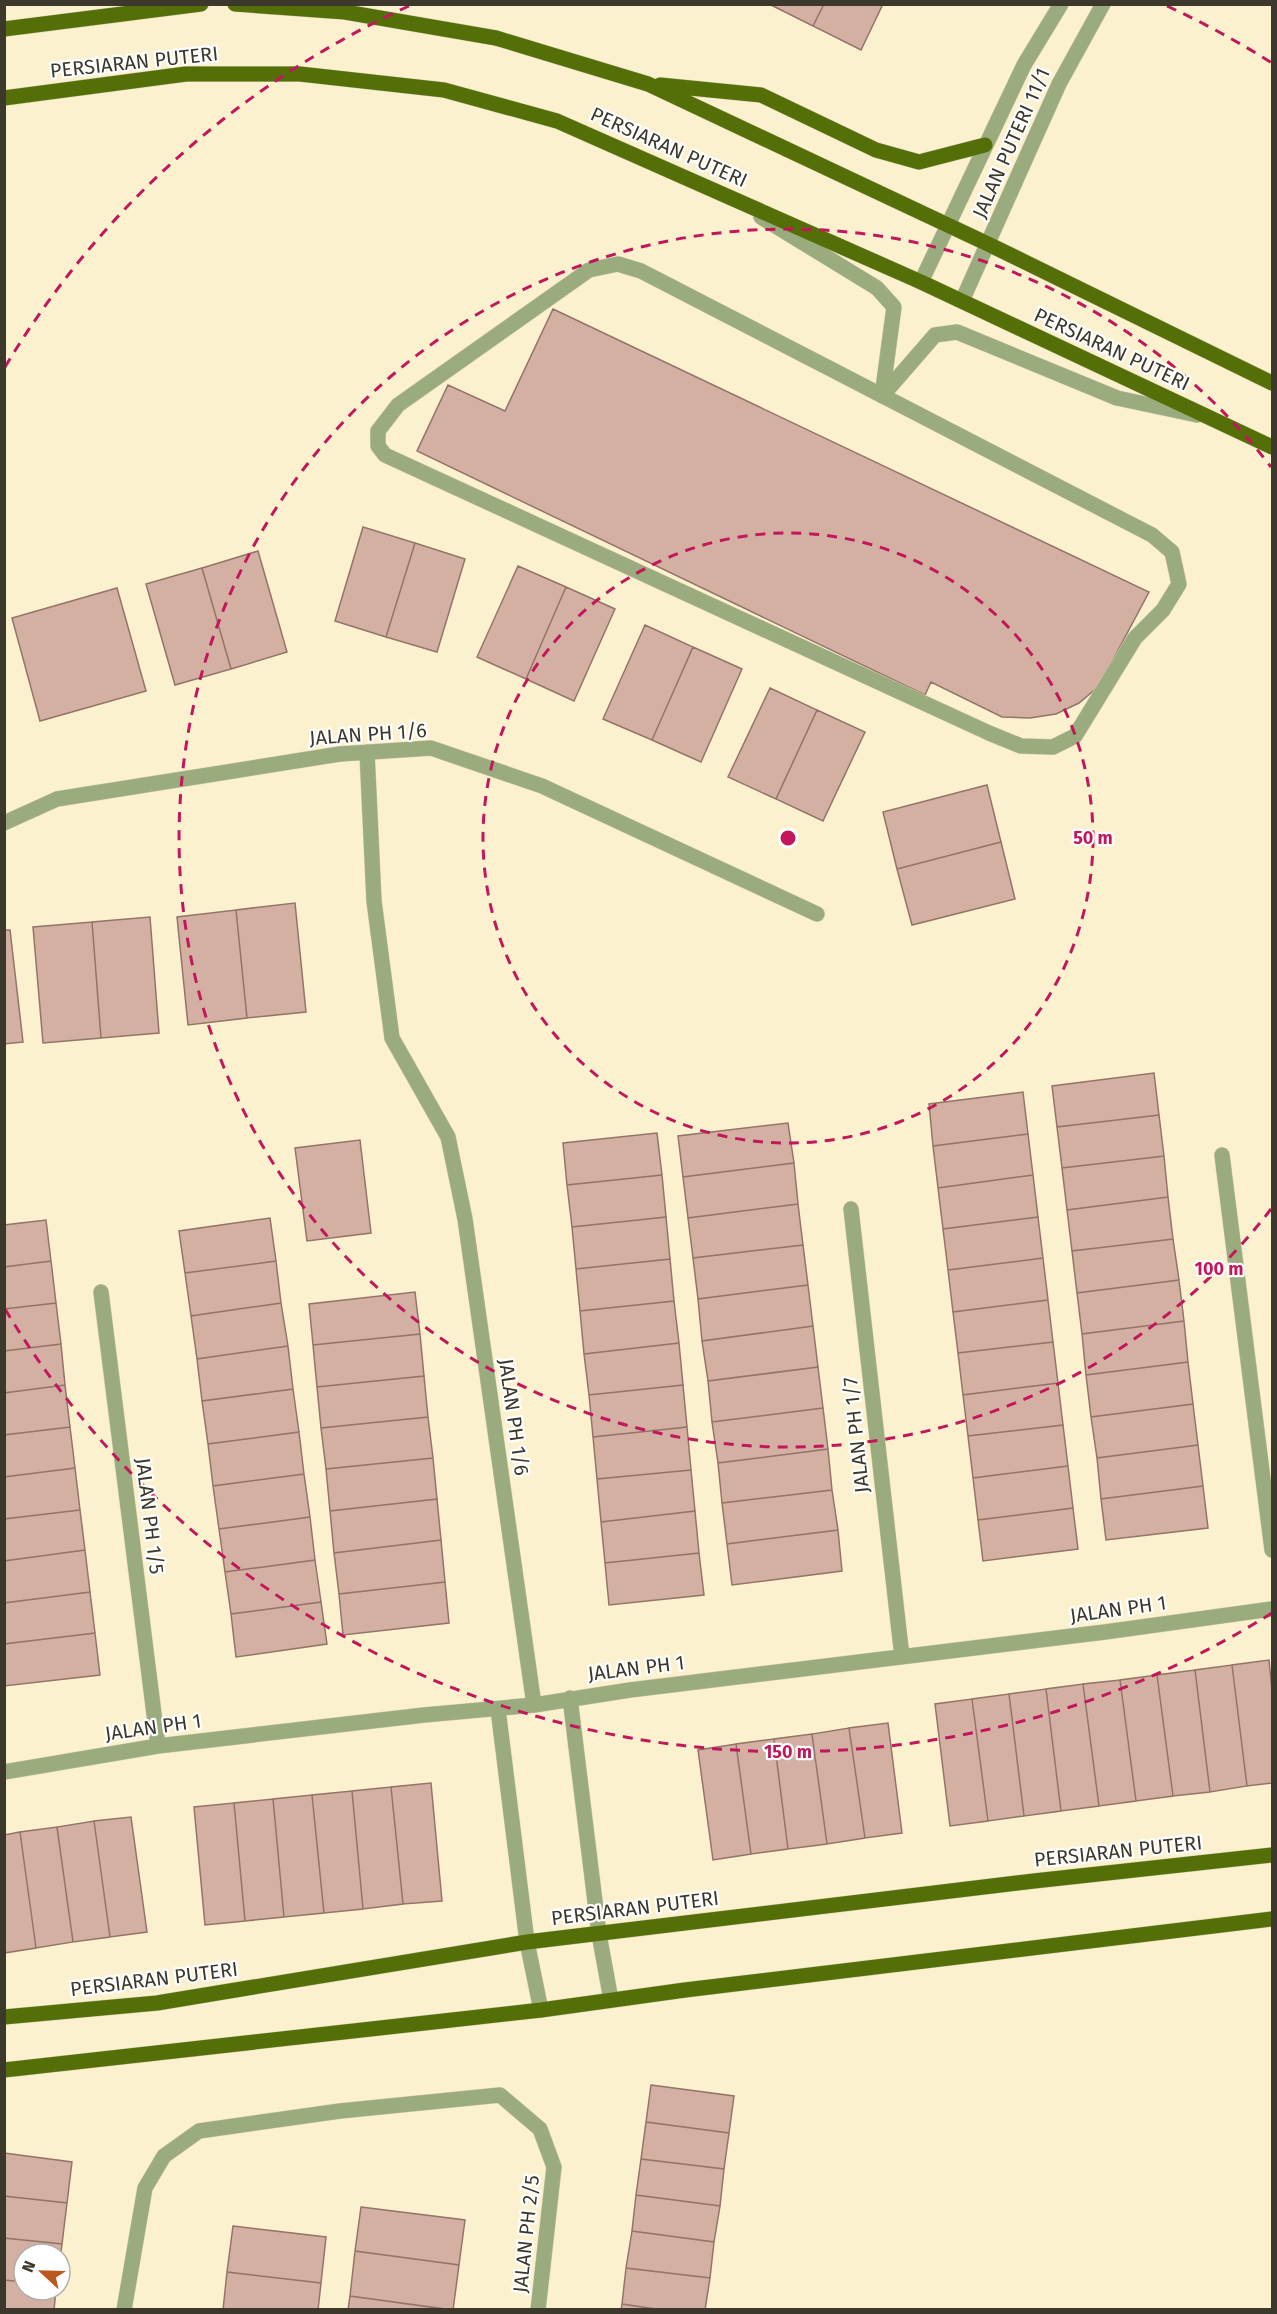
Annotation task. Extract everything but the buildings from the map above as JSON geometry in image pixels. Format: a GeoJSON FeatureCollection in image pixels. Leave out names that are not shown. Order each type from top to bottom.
{"type":"FeatureCollection","features":[{"type":"Feature","properties":{"kind":"main road"},"geometry":{"type":"LineString","coordinates":[[4,29],[201,4]]}},
{"type":"Feature","properties":{"kind":"main road","name":"PERSIARAN PUTERI"},"geometry":{"type":"LineString","coordinates":[[235,4],[345,12],[496,38],[648,84],[988,244],[1272,383]]}},
{"type":"Feature","properties":{"kind":"main road","name":"PERSIARAN PUTERI"},"geometry":{"type":"LineString","coordinates":[[4,98],[186,74],[300,74],[444,90],[557,121],[921,282],[1272,447]]}},
{"type":"Feature","properties":{"kind":"main road"},"geometry":{"type":"LineString","coordinates":[[648,84],[761,95],[876,150],[919,162],[985,146]]}},
{"type":"Feature","properties":{"kind":"main road","name":"PERSIARAN PUTERI"},"geometry":{"type":"LineString","coordinates":[[4,2017],[157,2002],[527,1942],[1272,1855]]}},
{"type":"Feature","properties":{"kind":"main road"},"geometry":{"type":"LineString","coordinates":[[4,2070],[542,2010],[1272,1919]]}},
{"type":"Feature","properties":{"kind":"street","name":"JALAN PUTERI 11/1"},"geometry":{"type":"LineString","coordinates":[[921,282],[1024,65],[1061,4]]}},
{"type":"Feature","properties":{"kind":"street","name":"JALAN PUTERI 11/1"},"geometry":{"type":"LineString","coordinates":[[962,301],[1059,84],[1103,4]]}},
{"type":"Feature","properties":{"kind":"street"},"geometry":{"type":"LineString","coordinates":[[729,197],[877,288],[894,307],[882,396]]}},
{"type":"Feature","properties":{"kind":"street"},"geometry":{"type":"LineString","coordinates":[[618,264],[641,272],[882,396],[1152,535],[1172,552],[1179,584],[1163,609],[1135,638],[1075,736],[1053,747],[1021,746],[989,733],[385,455],[378,446],[378,431],[398,405],[589,270],[618,264]]}},
{"type":"Feature","properties":{"kind":"street"},"geometry":{"type":"LineString","coordinates":[[882,396],[935,335],[957,332],[1117,398],[1211,419]]}},
{"type":"Feature","properties":{"kind":"street","name":"JALAN PH 1/6"},"geometry":{"type":"LineString","coordinates":[[4,823],[57,800],[328,756],[431,748],[542,786],[817,914]]}},
{"type":"Feature","properties":{"kind":"street","name":"JALAN PH 1/6"},"geometry":{"type":"LineString","coordinates":[[367,752],[375,901],[392,1038],[448,1137],[465,1219],[534,1705]]}},
{"type":"Feature","properties":{"kind":"street"},"geometry":{"type":"LineString","coordinates":[[1222,1155],[1272,1550]]}},
{"type":"Feature","properties":{"kind":"street","name":"JALAN PH 1/7"},"geometry":{"type":"LineString","coordinates":[[851,1209],[902,1657]]}},
{"type":"Feature","properties":{"kind":"street","name":"JALAN PH 1/5"},"geometry":{"type":"LineString","coordinates":[[101,1292],[158,1746]]}},
{"type":"Feature","properties":{"kind":"street","name":"JALAN PH 1"},"geometry":{"type":"LineString","coordinates":[[4,1772],[158,1746],[424,1715],[534,1705],[570,1698],[1272,1609]]}},
{"type":"Feature","properties":{"kind":"street"},"geometry":{"type":"LineString","coordinates":[[570,1698],[599,1934],[611,2000]]}},
{"type":"Feature","properties":{"kind":"street"},"geometry":{"type":"LineString","coordinates":[[498,1709],[527,1942],[542,2010]]}},
{"type":"Feature","properties":{"kind":"street","name":"JALAN PH 2/5"},"geometry":{"type":"LineString","coordinates":[[124,2310],[146,2188],[164,2156],[199,2131],[340,2110],[500,2095],[540,2129],[554,2167],[538,2310]]}}]}
